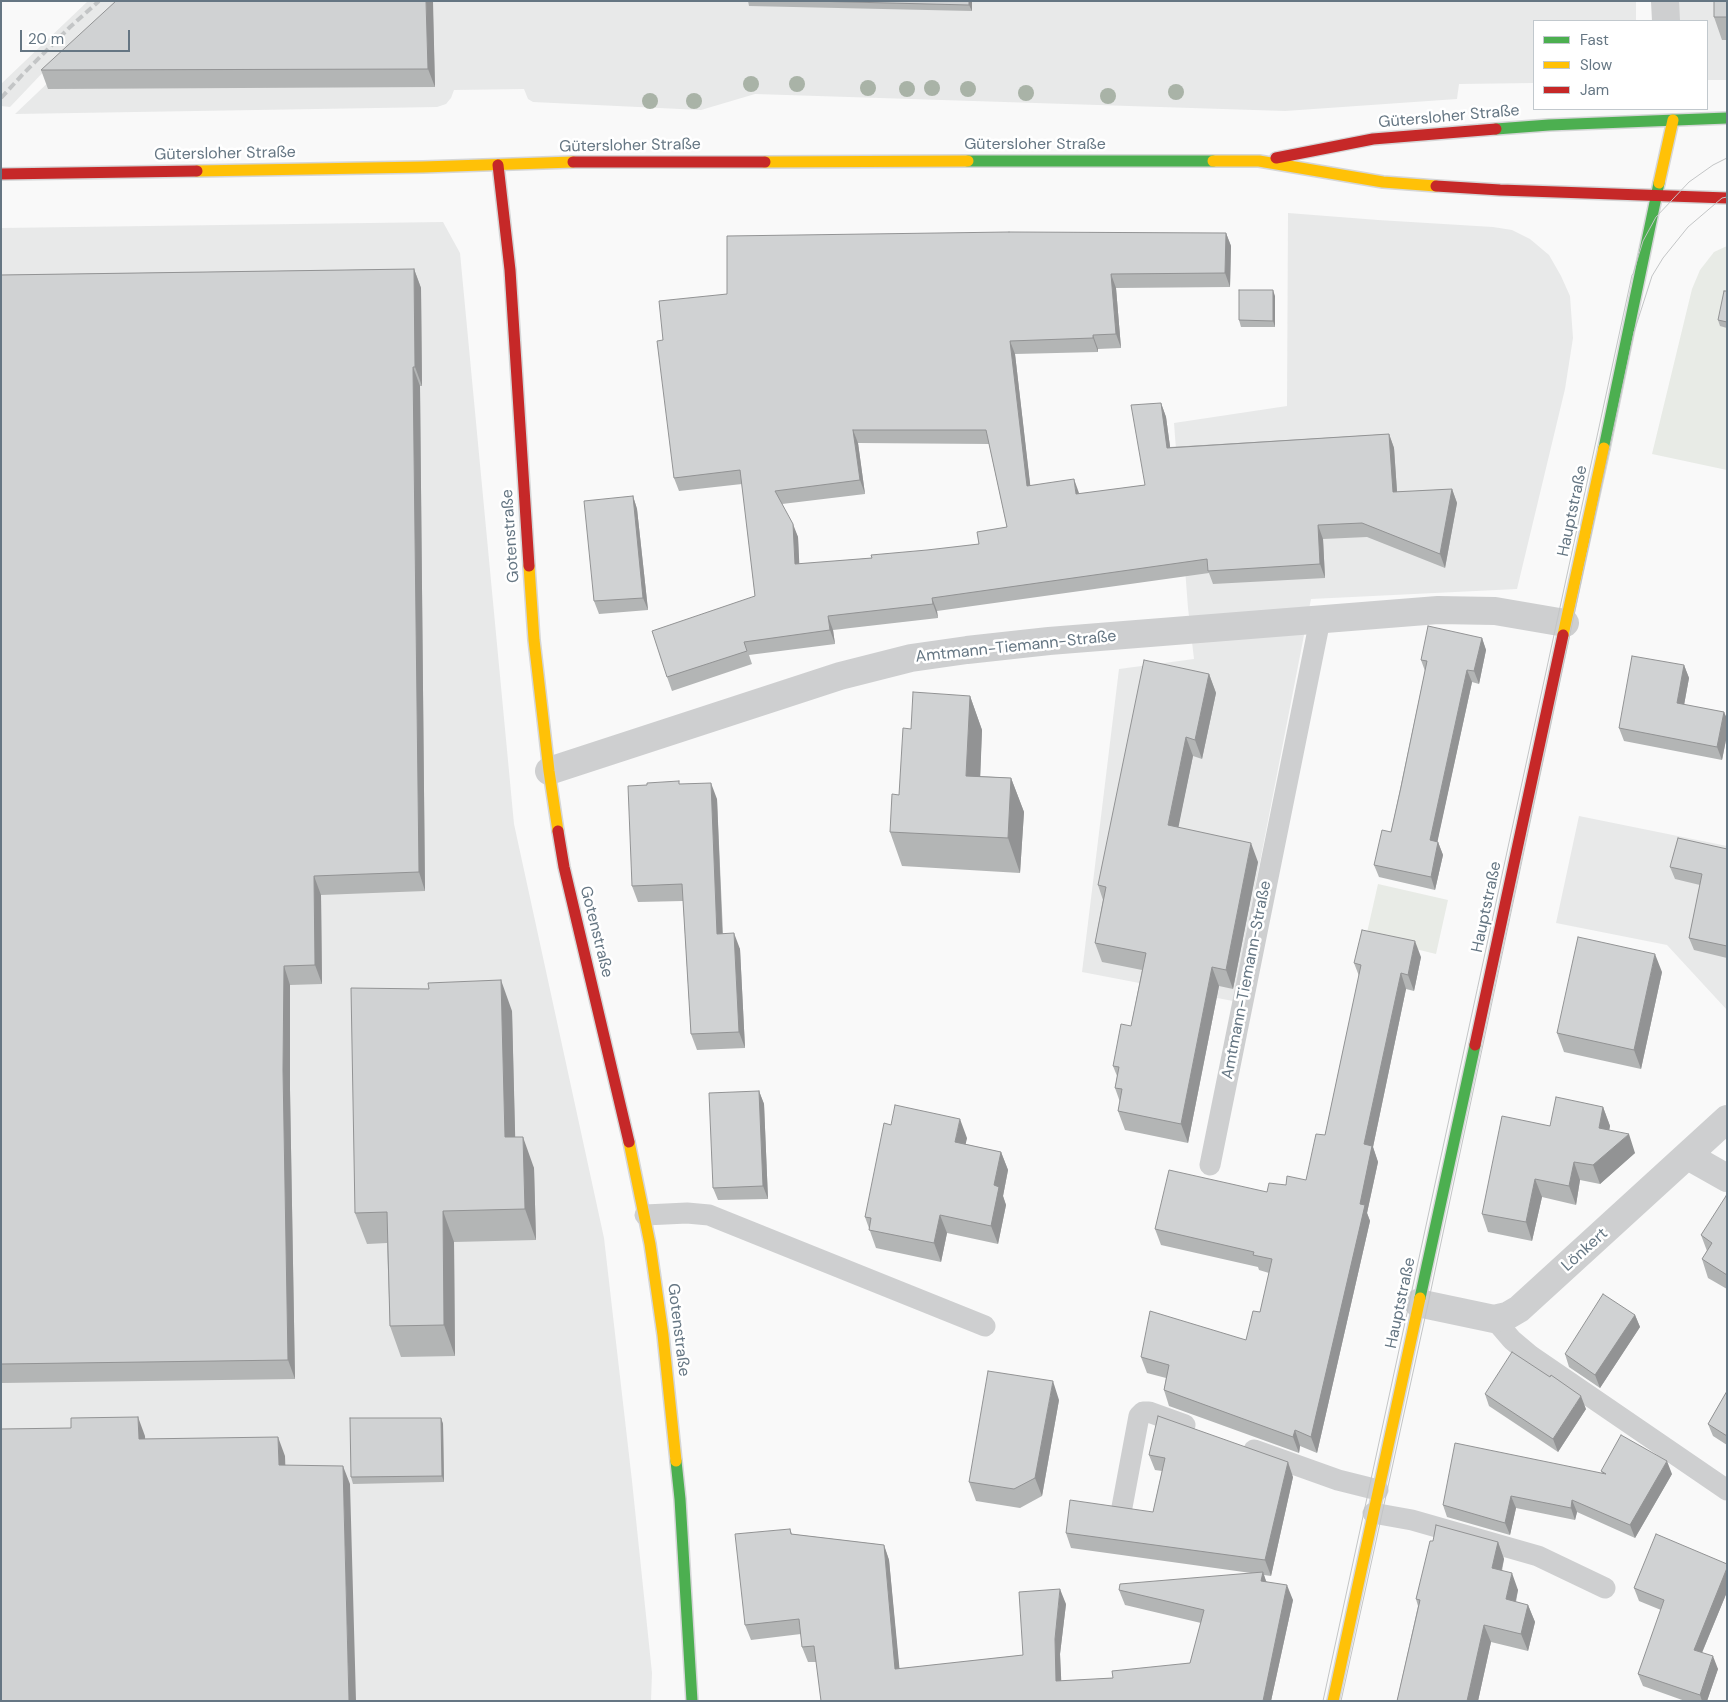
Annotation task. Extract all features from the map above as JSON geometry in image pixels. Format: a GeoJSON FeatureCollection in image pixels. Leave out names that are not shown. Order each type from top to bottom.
{"type":"FeatureCollection","features":[{"type":"Feature","properties":{"kind":"street"},"geometry":{"type":"LineString","coordinates":[[1665,1],[1666,20]]}},
{"type":"Feature","properties":{"kind":"street","name":"Gütersloher Straße"},"geometry":{"type":"LineString","coordinates":[[1259,161],[1373,139],[1550,125],[1727,118]]}},
{"type":"Feature","properties":{"kind":"street","name":"Hauptstraße"},"geometry":{"type":"LineString","coordinates":[[1333,1701],[1673,120]]}},
{"type":"Feature","properties":{"kind":"street","name":"Gütersloher Straße"},"geometry":{"type":"LineString","coordinates":[[1,174],[574,162],[1259,161],[1382,182],[1510,190],[1727,198]]}},
{"type":"Feature","properties":{"kind":"street","name":"Gotenstraße"},"geometry":{"type":"LineString","coordinates":[[498,165],[510,270],[534,640],[549,771],[564,866],[645,1215],[663,1335],[678,1479],[692,1701]]}},
{"type":"Feature","properties":{"kind":"street","name":"Amtmann-Tiemann-Straße"},"geometry":{"type":"LineString","coordinates":[[549,771],[822,681],[911,658],[1049,641],[1406,612],[1466,610],[1509,612],[1565,623]]}},
{"type":"Feature","properties":{"kind":"street","name":"Lönkert"},"geometry":{"type":"LineString","coordinates":[[1494,1319],[1507,1316],[1519,1309],[1727,1119]]}},
{"type":"Feature","properties":{"kind":"street"},"geometry":{"type":"LineString","coordinates":[[1688,1156],[1727,1178]]}},
{"type":"Feature","properties":{"kind":"street"},"geometry":{"type":"LineString","coordinates":[[1418,1303],[1494,1319]]}},
{"type":"Feature","properties":{"kind":"lane","name":"Amtmann-Tiemann-Straße"},"geometry":{"type":"LineString","coordinates":[[1210,1165],[1320,620]]}},
{"type":"Feature","properties":{"kind":"lane"},"geometry":{"type":"LineString","coordinates":[[645,1215],[687,1213],[709,1215],[985,1326]]}},
{"type":"Feature","properties":{"kind":"lane"},"geometry":{"type":"LineString","coordinates":[[1494,1319],[1512,1340],[1531,1356],[1727,1490]]}},
{"type":"Feature","properties":{"kind":"lane"},"geometry":{"type":"LineString","coordinates":[[1122,1507],[1138,1416],[1144,1412],[1149,1412],[1199,1430]]}},
{"type":"Feature","properties":{"kind":"lane"},"geometry":{"type":"LineString","coordinates":[[1235,1443],[1338,1480],[1378,1490]]}},
{"type":"Feature","properties":{"kind":"lane"},"geometry":{"type":"LineString","coordinates":[[1373,1513],[1412,1520],[1538,1556],[1605,1588]]}},
{"type":"Feature","properties":{"kind":"shaded area"},"geometry":{"type":"Polygon","coordinates":[[[88,1],[124,1],[49,66],[10,107],[1,106],[1,84],[88,1]]]}},
{"type":"Feature","properties":{"kind":"shaded area"},"geometry":{"type":"Polygon","coordinates":[[[138,1],[1636,1],[1636,20],[1533,20],[1533,83],[1459,84],[1457,99],[1285,111],[755,94],[701,110],[533,102],[528,99],[524,89],[454,90],[446,104],[437,107],[15,114],[118,16],[138,1]]]}},
{"type":"Feature","properties":{"kind":"shaded area"},"geometry":{"type":"Polygon","coordinates":[[[1678,1],[1727,1],[1727,80],[1708,80],[1708,20],[1679,20],[1678,1]]]}},
{"type":"Feature","properties":{"kind":"shaded area"},"geometry":{"type":"Polygon","coordinates":[[[1288,213],[1493,227],[1512,230],[1530,239],[1549,255],[1561,276],[1570,296],[1573,338],[1565,389],[1517,589],[1311,599],[1233,1001],[1082,972],[1119,669],[1194,659],[1188,608],[1174,423],[1287,406],[1288,213]]]}},
{"type":"Feature","properties":{"kind":"shaded area"},"geometry":{"type":"Polygon","coordinates":[[[443,222],[460,253],[514,824],[604,1238],[652,1673],[651,1701],[1,1701],[1,228],[443,222]]]}},
{"type":"Feature","properties":{"kind":"shaded area"},"geometry":{"type":"Polygon","coordinates":[[[1727,246],[1727,470],[1652,454],[1692,289],[1700,270],[1714,252],[1727,246]]]}},
{"type":"Feature","properties":{"kind":"shaded area"},"geometry":{"type":"Polygon","coordinates":[[[1579,816],[1727,846],[1727,1010],[1667,945],[1556,923],[1579,816]]]}},
{"type":"Feature","properties":{"kind":"shaded area"},"geometry":{"type":"Polygon","coordinates":[[[1378,884],[1448,900],[1436,954],[1366,937],[1378,884]]]}},
{"type":"Feature","properties":{"kind":"building"},"geometry":{"type":"Polygon","coordinates":[[[116,1],[426,1],[428,69],[41,70],[116,1]]]}},
{"type":"Feature","properties":{"kind":"building"},"geometry":{"type":"Polygon","coordinates":[[[809,1],[969,1],[969,5],[809,1]]]}},
{"type":"Feature","properties":{"kind":"building"},"geometry":{"type":"Polygon","coordinates":[[[1714,1],[1727,1],[1727,17],[1714,17],[1714,1]]]}},
{"type":"Feature","properties":{"kind":"building"},"geometry":{"type":"Polygon","coordinates":[[[1009,232],[1226,233],[1225,273],[1111,274],[1116,334],[1093,335],[1093,338],[1010,341],[1027,486],[1074,479],[1076,494],[1145,485],[1131,405],[1161,403],[1167,448],[1389,434],[1393,492],[1452,489],[1440,554],[1362,523],[1318,525],[1320,564],[1208,571],[1207,559],[932,598],[933,604],[828,616],[830,630],[744,642],[747,651],[667,677],[652,631],[755,596],[740,470],[674,478],[657,341],[663,340],[659,301],[727,294],[727,236],[1009,232]],[[853,430],[860,480],[775,491],[793,524],[795,564],[872,558],[871,555],[979,544],[977,532],[1007,527],[986,430],[853,430]]]}},
{"type":"Feature","properties":{"kind":"building"},"geometry":{"type":"Polygon","coordinates":[[[414,269],[415,367],[413,367],[419,872],[314,876],[315,965],[284,966],[283,1070],[288,1360],[1,1364],[1,275],[414,269]]]}},
{"type":"Feature","properties":{"kind":"building"},"geometry":{"type":"Polygon","coordinates":[[[1239,290],[1273,290],[1273,321],[1239,320],[1239,290]]]}},
{"type":"Feature","properties":{"kind":"building"},"geometry":{"type":"Polygon","coordinates":[[[1724,291],[1727,291],[1727,322],[1718,320],[1724,291]]]}},
{"type":"Feature","properties":{"kind":"building"},"geometry":{"type":"Polygon","coordinates":[[[633,496],[643,598],[594,601],[584,501],[633,496]]]}},
{"type":"Feature","properties":{"kind":"building"},"geometry":{"type":"Polygon","coordinates":[[[1428,626],[1482,638],[1474,671],[1467,670],[1430,840],[1438,842],[1431,877],[1374,865],[1382,830],[1391,832],[1427,661],[1421,660],[1428,626]]]}},
{"type":"Feature","properties":{"kind":"building"},"geometry":{"type":"Polygon","coordinates":[[[1632,656],[1684,665],[1677,703],[1724,712],[1717,747],[1619,728],[1632,656]]]}},
{"type":"Feature","properties":{"kind":"building"},"geometry":{"type":"Polygon","coordinates":[[[1144,660],[1209,674],[1195,740],[1186,737],[1168,825],[1251,843],[1226,970],[1212,967],[1181,1124],[1118,1111],[1122,1089],[1115,1088],[1119,1067],[1113,1066],[1121,1024],[1131,1026],[1146,953],[1095,943],[1106,887],[1098,885],[1144,660]]]}},
{"type":"Feature","properties":{"kind":"building"},"geometry":{"type":"Polygon","coordinates":[[[913,692],[970,696],[966,776],[1011,778],[1008,838],[890,832],[892,794],[899,795],[903,728],[911,729],[913,692]]]}},
{"type":"Feature","properties":{"kind":"building"},"geometry":{"type":"Polygon","coordinates":[[[679,781],[679,784],[711,783],[717,934],[734,933],[739,1032],[691,1034],[682,884],[632,886],[628,786],[679,781]]]}},
{"type":"Feature","properties":{"kind":"building"},"geometry":{"type":"Polygon","coordinates":[[[1678,838],[1727,849],[1727,946],[1689,938],[1702,874],[1670,867],[1678,838]]]}},
{"type":"Feature","properties":{"kind":"building"},"geometry":{"type":"Polygon","coordinates":[[[1362,930],[1415,941],[1408,975],[1401,973],[1364,1144],[1372,1146],[1360,1204],[1365,1205],[1311,1437],[1295,1430],[1293,1437],[1164,1390],[1169,1365],[1141,1357],[1150,1311],[1246,1340],[1253,1311],[1260,1312],[1272,1259],[1253,1255],[1254,1252],[1155,1229],[1169,1170],[1267,1192],[1269,1183],[1286,1185],[1287,1176],[1306,1180],[1316,1134],[1325,1135],[1361,965],[1354,963],[1362,930]]]}},
{"type":"Feature","properties":{"kind":"building"},"geometry":{"type":"Polygon","coordinates":[[[1578,937],[1655,954],[1634,1050],[1557,1033],[1578,937]]]}},
{"type":"Feature","properties":{"kind":"building"},"geometry":{"type":"Polygon","coordinates":[[[501,980],[505,1137],[523,1137],[525,1209],[443,1211],[444,1325],[390,1326],[387,1212],[355,1213],[351,988],[429,989],[428,983],[501,980]]]}},
{"type":"Feature","properties":{"kind":"building"},"geometry":{"type":"Polygon","coordinates":[[[759,1091],[763,1186],[713,1188],[709,1093],[759,1091]]]}},
{"type":"Feature","properties":{"kind":"building"},"geometry":{"type":"Polygon","coordinates":[[[1556,1097],[1603,1107],[1599,1128],[1629,1134],[1593,1165],[1574,1162],[1569,1186],[1535,1179],[1526,1222],[1482,1214],[1502,1116],[1550,1126],[1556,1097]]]}},
{"type":"Feature","properties":{"kind":"building"},"geometry":{"type":"Polygon","coordinates":[[[895,1105],[960,1119],[955,1142],[1001,1152],[994,1185],[999,1187],[991,1226],[940,1215],[934,1243],[869,1230],[871,1218],[865,1217],[884,1123],[891,1125],[895,1105]]]}},
{"type":"Feature","properties":{"kind":"building"},"geometry":{"type":"Polygon","coordinates":[[[1726,1196],[1727,1275],[1702,1259],[1712,1243],[1701,1235],[1726,1196]]]}},
{"type":"Feature","properties":{"kind":"building"},"geometry":{"type":"Polygon","coordinates":[[[1603,1294],[1635,1315],[1595,1375],[1565,1354],[1603,1294]]]}},
{"type":"Feature","properties":{"kind":"building"},"geometry":{"type":"Polygon","coordinates":[[[1512,1352],[1550,1377],[1551,1375],[1581,1396],[1553,1439],[1485,1394],[1512,1352]]]}},
{"type":"Feature","properties":{"kind":"building"},"geometry":{"type":"Polygon","coordinates":[[[988,1371],[1053,1381],[1035,1478],[1014,1489],[969,1482],[988,1371]]]}},
{"type":"Feature","properties":{"kind":"building"},"geometry":{"type":"Polygon","coordinates":[[[1727,1391],[1727,1436],[1708,1424],[1727,1391]]]}},
{"type":"Feature","properties":{"kind":"building"},"geometry":{"type":"Polygon","coordinates":[[[1158,1416],[1288,1462],[1265,1560],[1066,1533],[1070,1500],[1153,1512],[1165,1458],[1149,1455],[1158,1416]]]}},
{"type":"Feature","properties":{"kind":"building"},"geometry":{"type":"Polygon","coordinates":[[[138,1417],[139,1439],[278,1437],[279,1465],[343,1466],[349,1701],[1,1701],[1,1429],[71,1428],[71,1418],[138,1417]]]}},
{"type":"Feature","properties":{"kind":"building"},"geometry":{"type":"Polygon","coordinates":[[[350,1418],[441,1418],[442,1476],[351,1477],[350,1418]]]}},
{"type":"Feature","properties":{"kind":"building"},"geometry":{"type":"Polygon","coordinates":[[[1621,1435],[1667,1461],[1630,1525],[1572,1500],[1571,1508],[1511,1496],[1505,1523],[1443,1505],[1455,1443],[1606,1474],[1601,1471],[1621,1435]]]}},
{"type":"Feature","properties":{"kind":"building"},"geometry":{"type":"Polygon","coordinates":[[[1436,1525],[1498,1542],[1492,1568],[1512,1573],[1506,1599],[1528,1605],[1521,1634],[1484,1625],[1467,1701],[1397,1701],[1420,1600],[1416,1599],[1430,1541],[1433,1541],[1436,1525]]]}},
{"type":"Feature","properties":{"kind":"building"},"geometry":{"type":"Polygon","coordinates":[[[790,1529],[791,1534],[884,1545],[895,1669],[1023,1655],[1019,1592],[1060,1589],[1055,1639],[1056,1681],[1113,1678],[1112,1671],[1190,1663],[1204,1610],[1119,1590],[1120,1584],[1263,1572],[1261,1581],[1287,1585],[1263,1701],[821,1701],[814,1646],[802,1647],[799,1619],[745,1625],[735,1534],[790,1529]]]}},
{"type":"Feature","properties":{"kind":"building"},"geometry":{"type":"Polygon","coordinates":[[[1656,1534],[1727,1564],[1694,1650],[1713,1656],[1700,1695],[1638,1674],[1664,1600],[1634,1588],[1656,1534]]]}},
{"type":"Feature","properties":{"kind":"tram line"},"geometry":{"type":"LineString","coordinates":[[1323,1701],[1632,275],[1643,241],[1656,217],[1689,182],[1713,165],[1727,158]]}},
{"type":"Feature","properties":{"kind":"tram line"},"geometry":{"type":"LineString","coordinates":[[1341,1701],[1428,1304],[1634,332],[1652,276],[1663,258],[1688,227],[1722,198],[1727,197]]}},
{"type":"Feature","properties":{"kind":"railway"},"geometry":{"type":"LineString","coordinates":[[1,98],[70,27],[99,1]]}},
{"type":"Feature","properties":{"kind":"traffic: fast"},"geometry":{"type":"LineString","coordinates":[[1496,129],[1727,118]]}},
{"type":"Feature","properties":{"kind":"traffic: fast"},"geometry":{"type":"LineString","coordinates":[[968,161],[1213,161]]}},
{"type":"Feature","properties":{"kind":"traffic: fast"},"geometry":{"type":"LineString","coordinates":[[1604,448],[1659,183]]}},
{"type":"Feature","properties":{"kind":"traffic: fast"},"geometry":{"type":"LineString","coordinates":[[1420,1298],[1475,1045]]}},
{"type":"Feature","properties":{"kind":"traffic: fast"},"geometry":{"type":"LineString","coordinates":[[676,1461],[692,1701]]}},
{"type":"Feature","properties":{"kind":"traffic: slow"},"geometry":{"type":"LineString","coordinates":[[1659,183],[1673,120]]}},
{"type":"Feature","properties":{"kind":"traffic: slow"},"geometry":{"type":"LineString","coordinates":[[765,162],[968,161]]}},
{"type":"Feature","properties":{"kind":"traffic: slow"},"geometry":{"type":"LineString","coordinates":[[1213,161],[1259,161],[1383,182],[1436,186]]}},
{"type":"Feature","properties":{"kind":"traffic: slow"},"geometry":{"type":"LineString","coordinates":[[197,171],[573,162]]}},
{"type":"Feature","properties":{"kind":"traffic: slow"},"geometry":{"type":"LineString","coordinates":[[1563,635],[1604,448]]}},
{"type":"Feature","properties":{"kind":"traffic: slow"},"geometry":{"type":"LineString","coordinates":[[529,566],[534,640],[558,831]]}},
{"type":"Feature","properties":{"kind":"traffic: slow"},"geometry":{"type":"LineString","coordinates":[[629,1142],[650,1244],[663,1335],[676,1461]]}},
{"type":"Feature","properties":{"kind":"traffic: slow"},"geometry":{"type":"LineString","coordinates":[[1333,1701],[1420,1298]]}},
{"type":"Feature","properties":{"kind":"traffic: jam"},"geometry":{"type":"LineString","coordinates":[[1276,158],[1373,139],[1496,129]]}},
{"type":"Feature","properties":{"kind":"traffic: jam"},"geometry":{"type":"LineString","coordinates":[[573,162],[765,162]]}},
{"type":"Feature","properties":{"kind":"traffic: jam"},"geometry":{"type":"LineString","coordinates":[[498,165],[510,270],[529,566]]}},
{"type":"Feature","properties":{"kind":"traffic: jam"},"geometry":{"type":"LineString","coordinates":[[1,174],[197,171]]}},
{"type":"Feature","properties":{"kind":"traffic: jam"},"geometry":{"type":"LineString","coordinates":[[1436,186],[1727,198]]}},
{"type":"Feature","properties":{"kind":"traffic: jam"},"geometry":{"type":"LineString","coordinates":[[1475,1045],[1563,635]]}},
{"type":"Feature","properties":{"kind":"traffic: jam"},"geometry":{"type":"LineString","coordinates":[[558,831],[564,867],[629,1142]]}}]}
